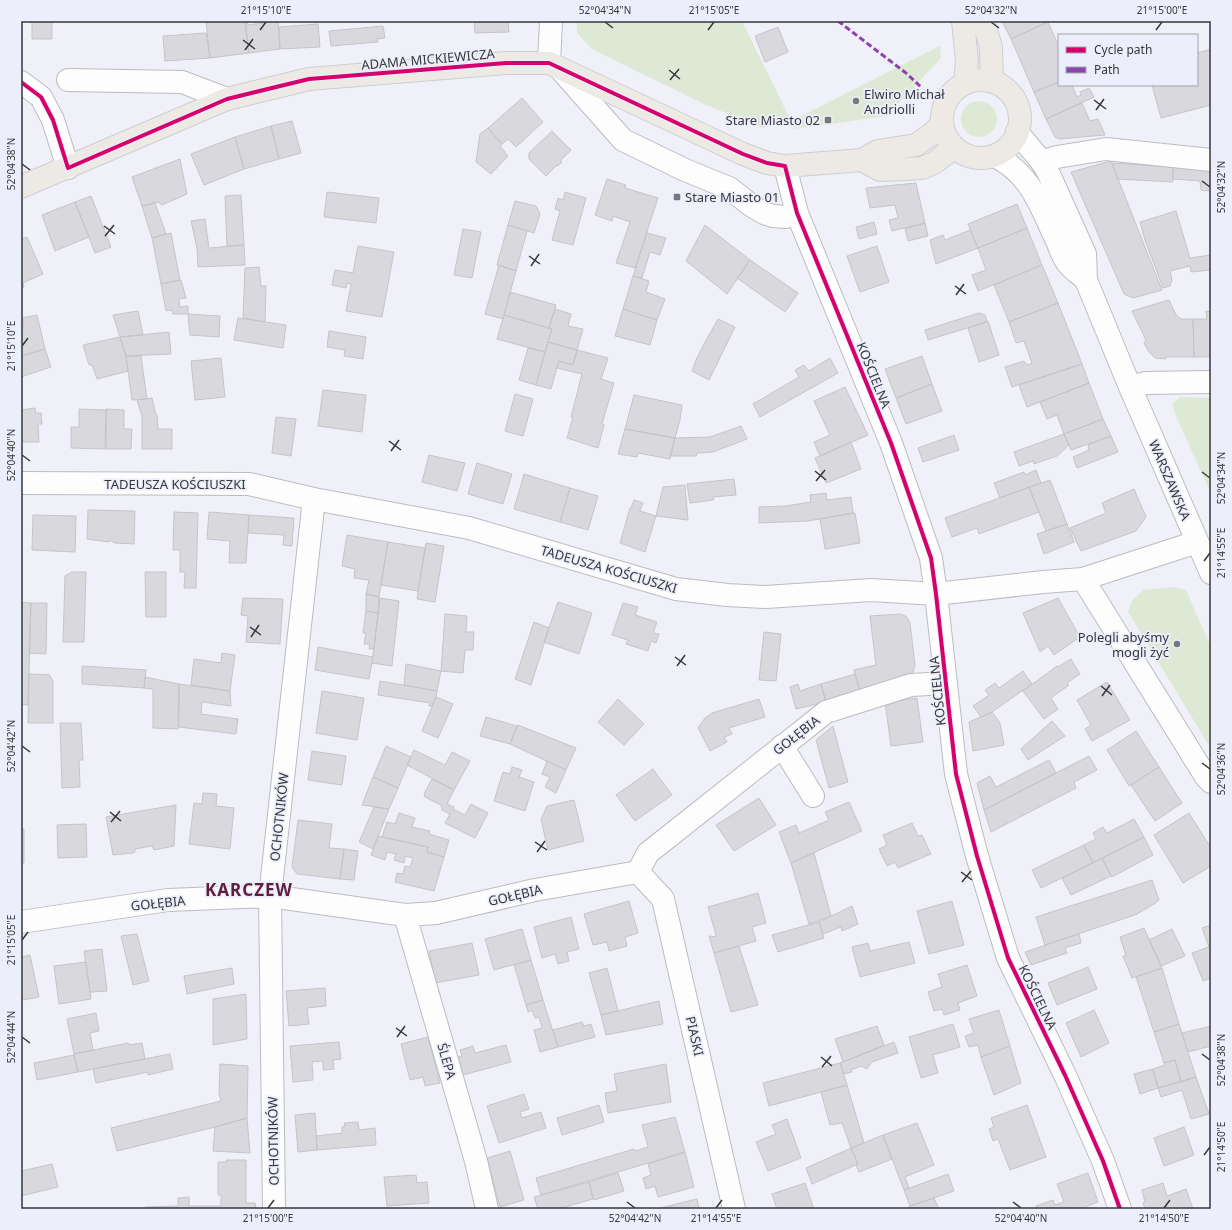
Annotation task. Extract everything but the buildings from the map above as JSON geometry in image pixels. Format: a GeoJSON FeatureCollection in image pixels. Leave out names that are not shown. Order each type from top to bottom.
{"type":"FeatureCollection","features":[{"type":"Feature","properties":{"kind":"main road"},"geometry":{"type":"LineString","coordinates":[[963,21],[968,61],[965,83]]}},
{"type":"Feature","properties":{"kind":"main road"},"geometry":{"type":"LineString","coordinates":[[983,21],[990,47],[992,82]]}},
{"type":"Feature","properties":{"kind":"main road","name":"ADAMA MICKIEWICZA"},"geometry":{"type":"LineString","coordinates":[[21,187],[227,99],[309,79],[506,62],[555,66],[743,154],[767,163],[785,166],[862,160],[878,151],[916,145],[942,123]]}},
{"type":"Feature","properties":{"kind":"main road"},"geometry":{"type":"LineString","coordinates":[[974,80],[992,82],[1008,91],[1018,106],[1020,115],[1017,132],[1013,141],[1007,148],[995,156],[980,158],[962,154],[954,148],[945,134],[942,123],[944,104],[953,92],[965,83],[974,80]]}},
{"type":"Feature","properties":{"kind":"main road"},"geometry":{"type":"LineString","coordinates":[[862,160],[880,170],[922,168],[934,163],[954,148]]}},
{"type":"Feature","properties":{"kind":"street"},"geometry":{"type":"LineString","coordinates":[[551,21],[555,66],[624,140],[685,170],[729,188],[752,206],[764,213],[773,216],[786,217],[797,214]]}},
{"type":"Feature","properties":{"kind":"street"},"geometry":{"type":"LineString","coordinates":[[68,80],[182,82],[227,99]]}},
{"type":"Feature","properties":{"kind":"street"},"geometry":{"type":"LineString","coordinates":[[21,82],[41,97],[53,120],[68,168]]}},
{"type":"Feature","properties":{"kind":"street"},"geometry":{"type":"LineString","coordinates":[[1017,132],[1042,162],[1056,190],[1085,254],[1086,280]]}},
{"type":"Feature","properties":{"kind":"street"},"geometry":{"type":"LineString","coordinates":[[1042,162],[1057,157],[1106,149],[1211,160]]}},
{"type":"Feature","properties":{"kind":"street"},"geometry":{"type":"LineString","coordinates":[[995,156],[1017,170],[1025,179],[1037,200],[1066,262],[1086,280]]}},
{"type":"Feature","properties":{"kind":"street","name":"KOŚCIELNA"},"geometry":{"type":"LineString","coordinates":[[785,166],[797,214],[891,443],[931,558],[956,774],[976,856],[1008,958],[1065,1075],[1097,1146],[1120,1209]]}},
{"type":"Feature","properties":{"kind":"street","name":"WARSZAWSKA"},"geometry":{"type":"LineString","coordinates":[[1086,280],[1130,387],[1211,573]]}},
{"type":"Feature","properties":{"kind":"street"},"geometry":{"type":"LineString","coordinates":[[1130,387],[1146,384],[1211,382]]}},
{"type":"Feature","properties":{"kind":"street","name":"TADEUSZA KOŚCIUSZKI"},"geometry":{"type":"LineString","coordinates":[[21,483],[248,484],[314,499],[469,528],[676,589],[728,595],[766,597],[871,590],[936,594],[1082,579],[1197,542]]}},
{"type":"Feature","properties":{"kind":"street","name":"OCHOTNIKÓW"},"geometry":{"type":"LineString","coordinates":[[274,1209],[270,896],[314,499]]}},
{"type":"Feature","properties":{"kind":"street"},"geometry":{"type":"LineString","coordinates":[[1082,579],[1206,777],[1211,782]]}},
{"type":"Feature","properties":{"kind":"street","name":"GOŁĘBIA"},"geometry":{"type":"LineString","coordinates":[[21,922],[168,900],[270,896],[405,915],[436,913],[536,890],[638,872],[648,853],[826,712],[911,685],[946,683]]}},
{"type":"Feature","properties":{"kind":"street"},"geometry":{"type":"LineString","coordinates":[[782,746],[813,796]]}},
{"type":"Feature","properties":{"kind":"street","name":"PIASKI"},"geometry":{"type":"LineString","coordinates":[[638,872],[663,899],[734,1209]]}},
{"type":"Feature","properties":{"kind":"street","name":"ŚLEPA"},"geometry":{"type":"LineString","coordinates":[[405,915],[476,1161],[487,1209]]}},
{"type":"Feature","properties":{"kind":"green space"},"geometry":{"type":"Polygon","coordinates":[[[577,21],[742,21],[791,121],[762,128],[704,104],[592,49],[577,33],[577,21]]]}},
{"type":"Feature","properties":{"kind":"green space"},"geometry":{"type":"Polygon","coordinates":[[[940,46],[941,58],[887,116],[795,129],[791,121],[940,46]]]}},
{"type":"Feature","properties":{"kind":"green space"},"geometry":{"type":"Polygon","coordinates":[[[983,101],[992,106],[996,112],[996,126],[992,132],[983,137],[975,137],[966,132],[962,126],[961,115],[966,106],[972,102],[983,101]]]}},
{"type":"Feature","properties":{"kind":"green space"},"geometry":{"type":"Polygon","coordinates":[[[1181,397],[1211,398],[1211,494],[1175,414],[1173,405],[1175,401],[1181,397]]]}},
{"type":"Feature","properties":{"kind":"green space"},"geometry":{"type":"Polygon","coordinates":[[[1175,587],[1186,590],[1211,647],[1211,749],[1128,612],[1132,600],[1144,590],[1175,587]]]}},
{"type":"Feature","properties":{"kind":"marked path"},"geometry":{"type":"LineString","coordinates":[[838,21],[906,73],[921,87]]}},
{"type":"Feature","properties":{"kind":"cycle path"},"geometry":{"type":"LineString","coordinates":[[21,82],[41,97],[53,120],[68,168],[227,99],[309,79],[506,63],[549,63],[743,154],[767,163],[785,166],[797,213],[891,443],[931,558],[956,774],[977,856],[1008,958],[1065,1075],[1103,1161],[1120,1209]]}},
{"type":"Feature","properties":{"kind":"place","name":"Elwiro Michał Andriolli"},"geometry":{"type":"Point","coordinates":[856,101]}},
{"type":"Feature","properties":{"kind":"place","name":"Stare Miasto 02"},"geometry":{"type":"Point","coordinates":[828,120]}},
{"type":"Feature","properties":{"kind":"place","name":"Stare Miasto 01"},"geometry":{"type":"Point","coordinates":[677,197]}},
{"type":"Feature","properties":{"kind":"place","name":"Polegli abyśmy mogli żyć"},"geometry":{"type":"Point","coordinates":[1177,644]}},
{"type":"Feature","properties":{"kind":"district","name":"KARCZEW"},"geometry":{"type":"Point","coordinates":[249,889]}}]}
